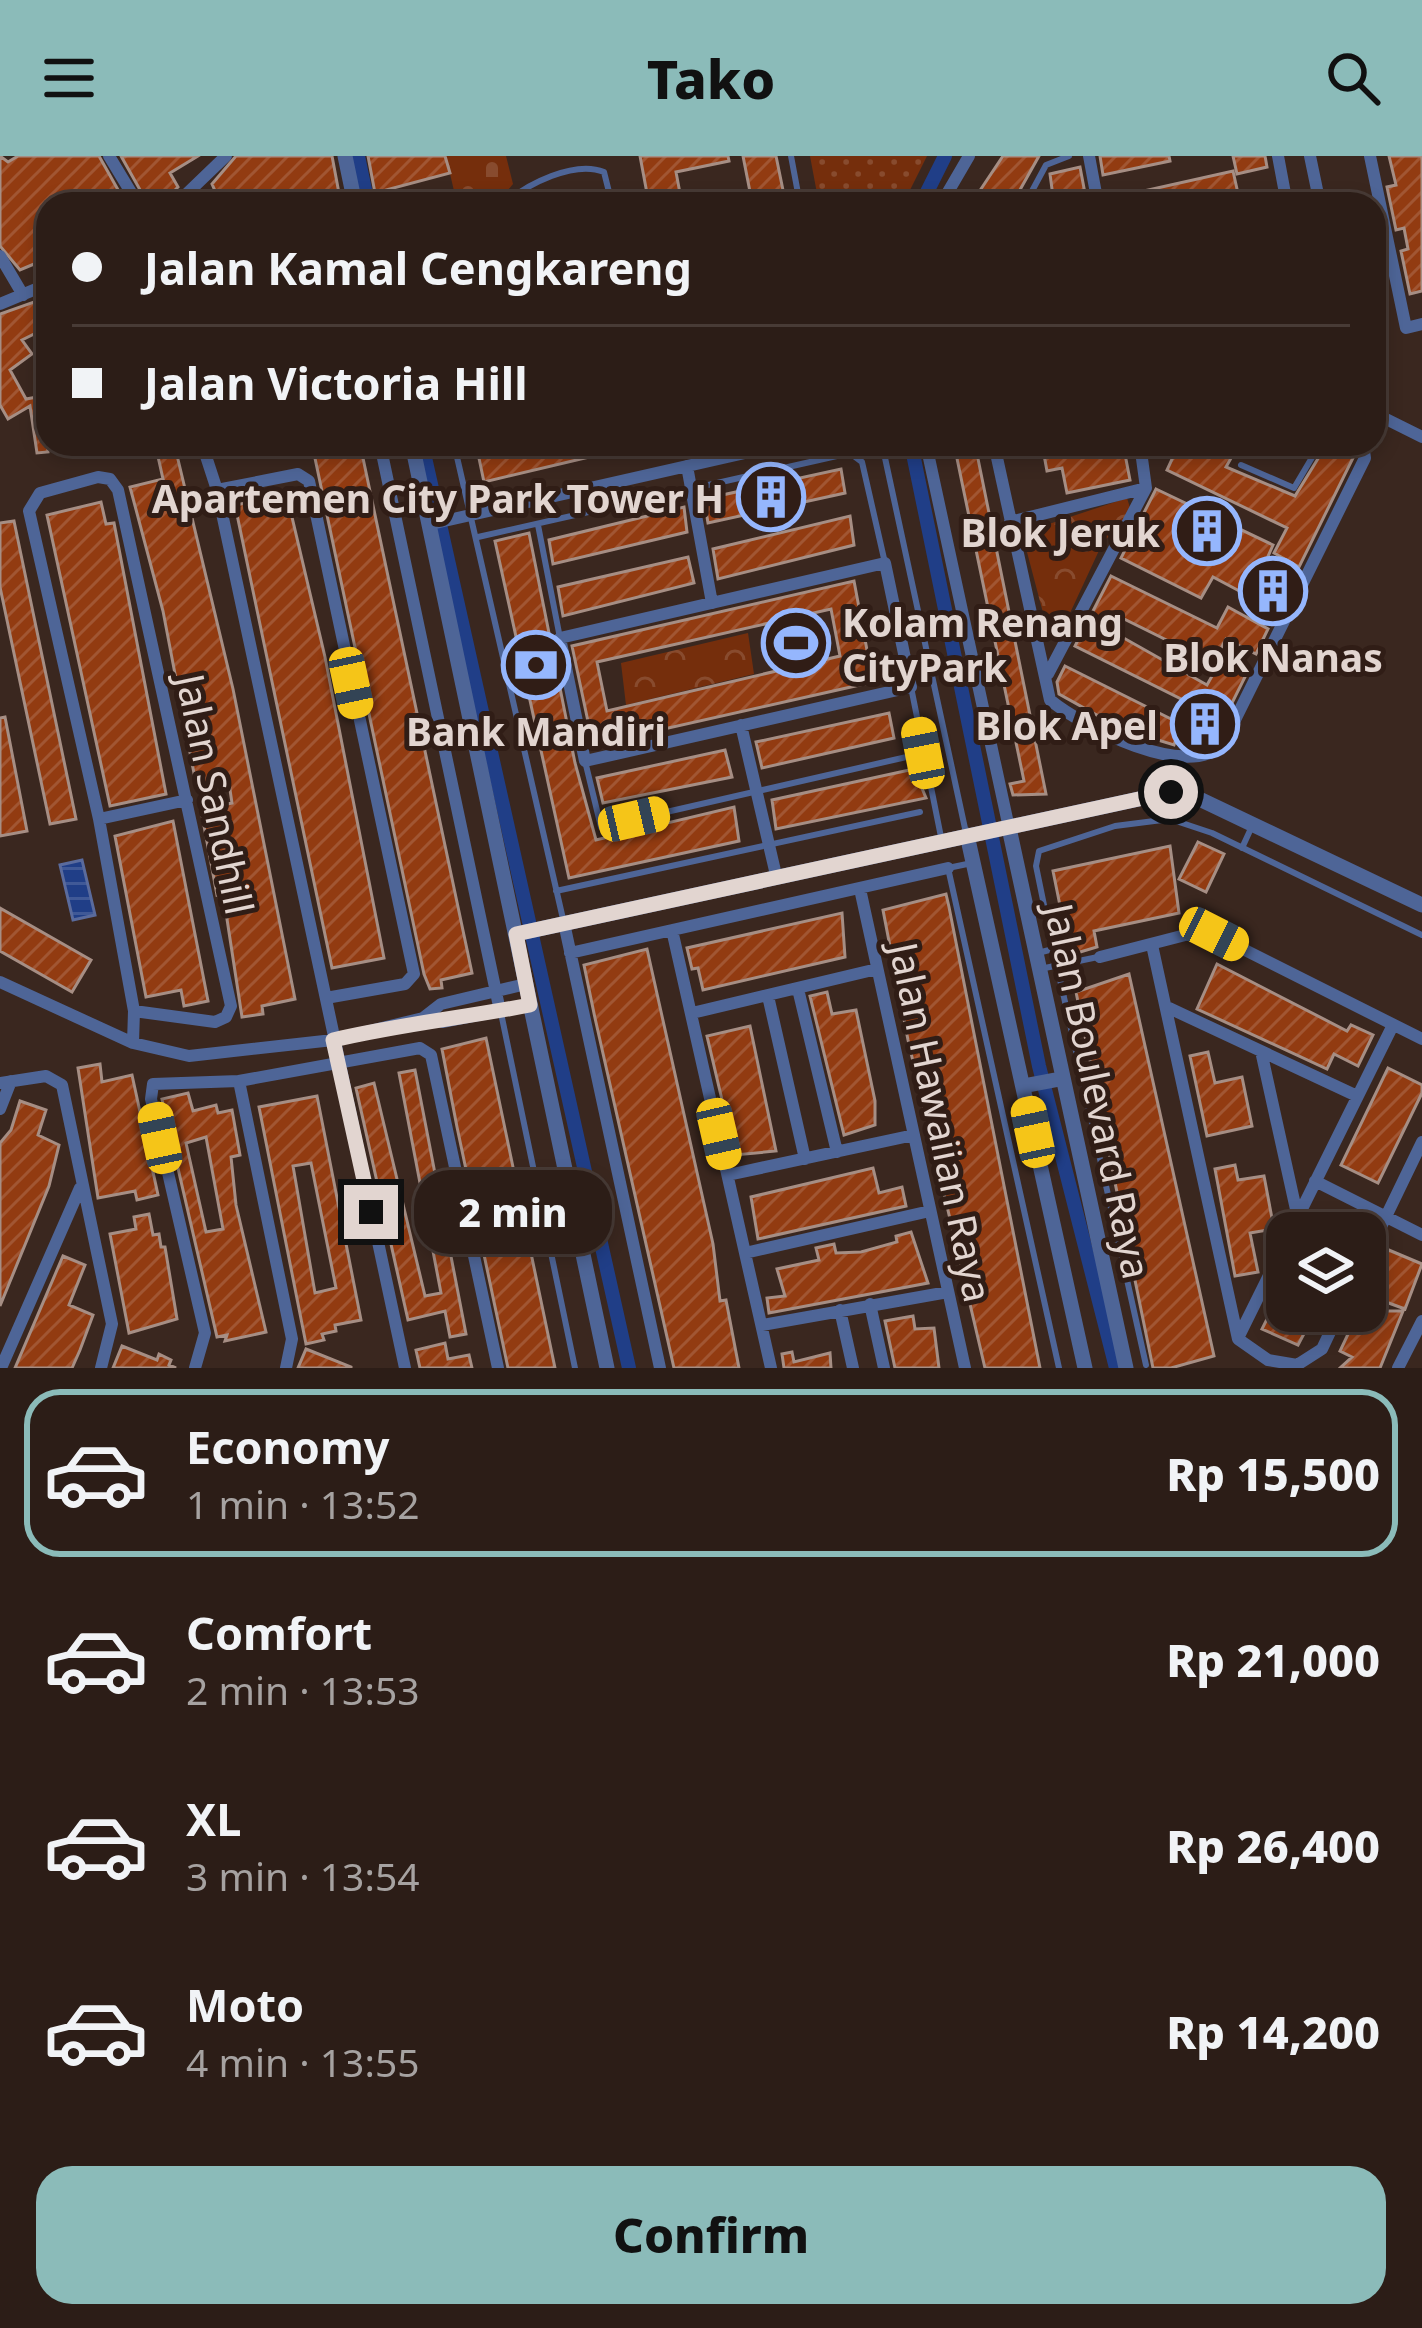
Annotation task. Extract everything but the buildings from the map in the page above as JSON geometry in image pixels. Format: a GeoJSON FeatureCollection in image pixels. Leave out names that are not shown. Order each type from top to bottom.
{"type":"FeatureCollection","features":[{"type":"Feature","properties":{"kind":"street"},"geometry":{"type":"LineString","coordinates":[[109,156],[131,192]]}},
{"type":"Feature","properties":{"kind":"street"},"geometry":{"type":"LineString","coordinates":[[195,192],[226,156]]}},
{"type":"Feature","properties":{"kind":"street"},"geometry":{"type":"LineString","coordinates":[[948,192],[969,156]]}},
{"type":"Feature","properties":{"kind":"street"},"geometry":{"type":"LineString","coordinates":[[1088,156],[1096,192]]}},
{"type":"Feature","properties":{"kind":"street"},"geometry":{"type":"LineString","coordinates":[[1277,156],[1285,192]]}},
{"type":"Feature","properties":{"kind":"street"},"geometry":{"type":"LineString","coordinates":[[1310,156],[1318,192]]}},
{"type":"Feature","properties":{"kind":"street"},"geometry":{"type":"LineString","coordinates":[[1370,156],[1378,192]]}},
{"type":"Feature","properties":{"kind":"street"},"geometry":{"type":"LineString","coordinates":[[349,157],[354,192]]}},
{"type":"Feature","properties":{"kind":"street"},"geometry":{"type":"LineString","coordinates":[[1386,232],[1406,328],[1422,324]]}},
{"type":"Feature","properties":{"kind":"street"},"geometry":{"type":"LineString","coordinates":[[0,256],[23,295]]}},
{"type":"Feature","properties":{"kind":"street"},"geometry":{"type":"LineString","coordinates":[[0,304],[36,289]]}},
{"type":"Feature","properties":{"kind":"street"},"geometry":{"type":"LineString","coordinates":[[1386,419],[1422,437]]}},
{"type":"Feature","properties":{"kind":"street"},"geometry":{"type":"LineString","coordinates":[[206,456],[405,1368]]}},
{"type":"Feature","properties":{"kind":"street"},"geometry":{"type":"LineString","coordinates":[[383,456],[500,1011]]}},
{"type":"Feature","properties":{"kind":"street"},"geometry":{"type":"LineString","coordinates":[[415,456],[608,1368]]}},
{"type":"Feature","properties":{"kind":"street"},"geometry":{"type":"LineString","coordinates":[[433,524],[729,456]]}},
{"type":"Feature","properties":{"kind":"street"},"geometry":{"type":"LineString","coordinates":[[928,456],[1004,828]]}},
{"type":"Feature","properties":{"kind":"street"},"geometry":{"type":"LineString","coordinates":[[996,456],[1054,704],[1166,759],[1215,752],[1365,456]]}},
{"type":"Feature","properties":{"kind":"street"},"geometry":{"type":"LineString","coordinates":[[1048,675],[1147,488],[1142,456]]}},
{"type":"Feature","properties":{"kind":"street"},"geometry":{"type":"LineString","coordinates":[[693,464],[691,490],[712,603]]}},
{"type":"Feature","properties":{"kind":"street"},"geometry":{"type":"LineString","coordinates":[[217,490],[298,474],[309,481],[414,974],[405,985],[326,998]]}},
{"type":"Feature","properties":{"kind":"street","name":"Jalan Sandhill"},"geometry":{"type":"LineString","coordinates":[[99,819],[29,511],[40,493],[98,477],[110,479],[118,490],[231,1006],[226,1017],[215,1022],[134,1011]]}},
{"type":"Feature","properties":{"kind":"street"},"geometry":{"type":"LineString","coordinates":[[1010,522],[1147,488]]}},
{"type":"Feature","properties":{"kind":"street"},"geometry":{"type":"LineString","coordinates":[[885,562],[911,687],[585,761],[560,638],[712,603],[885,562]]}},
{"type":"Feature","properties":{"kind":"street"},"geometry":{"type":"LineString","coordinates":[[741,725],[776,875]]}},
{"type":"Feature","properties":{"kind":"street"},"geometry":{"type":"LineString","coordinates":[[519,933],[1180,792],[1422,905]]}},
{"type":"Feature","properties":{"kind":"street"},"geometry":{"type":"LineString","coordinates":[[133,1043],[134,1011],[99,819],[187,800]]}},
{"type":"Feature","properties":{"kind":"street","name":"Jalan Boulevard Raya"},"geometry":{"type":"LineString","coordinates":[[1004,828],[1126,1368]]}},
{"type":"Feature","properties":{"kind":"street","name":"Jalan Boulevard Raya"},"geometry":{"type":"LineString","coordinates":[[971,834],[972,863],[1085,1368]]}},
{"type":"Feature","properties":{"kind":"street"},"geometry":{"type":"LineString","coordinates":[[570,952],[948,868]]}},
{"type":"Feature","properties":{"kind":"street","name":"Jalan Hawaiian Raya"},"geometry":{"type":"LineString","coordinates":[[860,889],[965,1368]]}},
{"type":"Feature","properties":{"kind":"street"},"geometry":{"type":"LineString","coordinates":[[555,925],[570,952],[660,1368]]}},
{"type":"Feature","properties":{"kind":"street"},"geometry":{"type":"LineString","coordinates":[[672,930],[771,1368]]}},
{"type":"Feature","properties":{"kind":"street"},"geometry":{"type":"LineString","coordinates":[[1100,957],[1196,932],[1214,934],[1422,1039]]}},
{"type":"Feature","properties":{"kind":"street"},"geometry":{"type":"LineString","coordinates":[[1152,945],[1238,1339],[1268,1360],[1297,1365],[1322,1349],[1330,1332]]}},
{"type":"Feature","properties":{"kind":"street"},"geometry":{"type":"LineString","coordinates":[[692,1012],[877,969]]}},
{"type":"Feature","properties":{"kind":"street"},"geometry":{"type":"LineString","coordinates":[[0,982],[133,1043],[215,1057],[333,1040],[423,1018],[442,1022],[530,1005]]}},
{"type":"Feature","properties":{"kind":"street"},"geometry":{"type":"LineString","coordinates":[[423,1018],[440,1004],[526,984]]}},
{"type":"Feature","properties":{"kind":"street"},"geometry":{"type":"LineString","coordinates":[[798,989],[837,1152]]}},
{"type":"Feature","properties":{"kind":"street"},"geometry":{"type":"LineString","coordinates":[[768,996],[805,1159]]}},
{"type":"Feature","properties":{"kind":"street"},"geometry":{"type":"LineString","coordinates":[[1169,1008],[1357,1096]]}},
{"type":"Feature","properties":{"kind":"street"},"geometry":{"type":"LineString","coordinates":[[1300,1212],[1393,1024]]}},
{"type":"Feature","properties":{"kind":"street"},"geometry":{"type":"LineString","coordinates":[[196,1368],[205,1333],[150,1088],[160,1080],[239,1081],[420,1048],[431,1055],[497,1368]]}},
{"type":"Feature","properties":{"kind":"street"},"geometry":{"type":"LineString","coordinates":[[1261,1051],[1297,1212]]}},
{"type":"Feature","properties":{"kind":"street"},"geometry":{"type":"LineString","coordinates":[[0,1109],[6,1082],[46,1076],[62,1085],[112,1324],[101,1368]]}},
{"type":"Feature","properties":{"kind":"street"},"geometry":{"type":"LineString","coordinates":[[1025,1086],[1058,1080]]}},
{"type":"Feature","properties":{"kind":"street"},"geometry":{"type":"LineString","coordinates":[[239,1081],[292,1339],[286,1368]]}},
{"type":"Feature","properties":{"kind":"street"},"geometry":{"type":"LineString","coordinates":[[728,1175],[914,1135]]}},
{"type":"Feature","properties":{"kind":"street"},"geometry":{"type":"LineString","coordinates":[[1422,1142],[1386,1217],[1422,1235]]}},
{"type":"Feature","properties":{"kind":"street"},"geometry":{"type":"LineString","coordinates":[[1315,1181],[1376,1212]]}},
{"type":"Feature","properties":{"kind":"street"},"geometry":{"type":"LineString","coordinates":[[1,1368],[81,1186]]}},
{"type":"Feature","properties":{"kind":"street"},"geometry":{"type":"LineString","coordinates":[[745,1253],[930,1211]]}},
{"type":"Feature","properties":{"kind":"street"},"geometry":{"type":"LineString","coordinates":[[1238,1339],[1266,1281]]}},
{"type":"Feature","properties":{"kind":"street"},"geometry":{"type":"LineString","coordinates":[[762,1325],[948,1292]]}},
{"type":"Feature","properties":{"kind":"street"},"geometry":{"type":"LineString","coordinates":[[870,1304],[884,1368]]}},
{"type":"Feature","properties":{"kind":"street"},"geometry":{"type":"LineString","coordinates":[[841,1310],[853,1368]]}},
{"type":"Feature","properties":{"kind":"street"},"geometry":{"type":"LineString","coordinates":[[1398,1368],[1422,1321]]}},
{"type":"Feature","properties":{"kind":"street"},"geometry":{"type":"LineString","coordinates":[[392,1368],[400,1346]]}},
{"type":"Feature","properties":{"kind":"lane"},"geometry":{"type":"LineString","coordinates":[[791,156],[798,192]]}},
{"type":"Feature","properties":{"kind":"lane"},"geometry":{"type":"LineString","coordinates":[[1031,192],[1046,165],[1069,156]]}},
{"type":"Feature","properties":{"kind":"lane"},"geometry":{"type":"LineString","coordinates":[[519,192],[527,184],[592,168],[604,172],[609,192]]}},
{"type":"Feature","properties":{"kind":"lane"},"geometry":{"type":"LineString","coordinates":[[457,456],[556,891],[555,925]]}},
{"type":"Feature","properties":{"kind":"lane"},"geometry":{"type":"LineString","coordinates":[[693,464],[695,456]]}},
{"type":"Feature","properties":{"kind":"lane"},"geometry":{"type":"LineString","coordinates":[[478,537],[846,456]]}},
{"type":"Feature","properties":{"kind":"lane"},"geometry":{"type":"LineString","coordinates":[[857,456],[885,562]]}},
{"type":"Feature","properties":{"kind":"lane"},"geometry":{"type":"LineString","coordinates":[[885,456],[971,834]]}},
{"type":"Feature","properties":{"kind":"lane"},"geometry":{"type":"LineString","coordinates":[[1241,465],[1294,488],[1313,456]]}},
{"type":"Feature","properties":{"kind":"lane"},"geometry":{"type":"LineString","coordinates":[[538,525],[560,638]]}},
{"type":"Feature","properties":{"kind":"lane"},"geometry":{"type":"LineString","coordinates":[[911,687],[941,840]]}},
{"type":"Feature","properties":{"kind":"lane"},"geometry":{"type":"LineString","coordinates":[[585,761],[601,826],[923,753]]}},
{"type":"Feature","properties":{"kind":"lane"},"geometry":{"type":"LineString","coordinates":[[1110,805],[1115,826]]}},
{"type":"Feature","properties":{"kind":"lane"},"geometry":{"type":"LineString","coordinates":[[556,891],[920,812]]}},
{"type":"Feature","properties":{"kind":"lane"},"geometry":{"type":"LineString","coordinates":[[1035,961],[1053,949],[1036,859],[1043,846],[1115,826],[1170,819],[1242,848],[1422,935]]}},
{"type":"Feature","properties":{"kind":"lane"},"geometry":{"type":"LineString","coordinates":[[1242,848],[1253,824]]}},
{"type":"Feature","properties":{"kind":"lane"},"geometry":{"type":"LineString","coordinates":[[972,863],[948,868],[1059,1368]]}},
{"type":"Feature","properties":{"kind":"lane"},"geometry":{"type":"LineString","coordinates":[[1021,890],[1040,886]]}},
{"type":"Feature","properties":{"kind":"lane"},"geometry":{"type":"LineString","coordinates":[[1035,961],[1057,966],[1100,957]]}},
{"type":"Feature","properties":{"kind":"lane"},"geometry":{"type":"LineString","coordinates":[[1057,966],[1146,1365]]}},
{"type":"Feature","properties":{"kind":"lane"},"geometry":{"type":"LineString","coordinates":[[500,1011],[575,1368]]}},
{"type":"Feature","properties":{"kind":"lane"},"geometry":{"type":"LineString","coordinates":[[1012,1140],[1033,1132]]}},
{"type":"Feature","properties":{"kind":"lane"},"geometry":{"type":"LineString","coordinates":[[1098,1240],[1117,1233]]}},
{"type":"Feature","properties":{"kind":"green space"},"geometry":{"type":"Polygon","coordinates":[[[446,156],[506,156],[513,184],[506,192],[454,192],[446,156]]]}},
{"type":"Feature","properties":{"kind":"green space"},"geometry":{"type":"Polygon","coordinates":[[[810,156],[927,156],[909,192],[817,192],[810,156]]]}},
{"type":"Feature","properties":{"kind":"green space"},"geometry":{"type":"Polygon","coordinates":[[[1127,498],[1131,511],[1102,544],[1064,626],[1047,628],[1022,533],[1127,498]]]}},
{"type":"Feature","properties":{"kind":"green space"},"geometry":{"type":"Polygon","coordinates":[[[748,633],[754,674],[626,705],[621,663],[748,633]]]}},
{"type":"Feature","properties":{"kind":"water","name":"Kolam Renang CityPark"},"geometry":{"type":"Polygon","coordinates":[[[819,625],[826,654],[773,666],[767,633],[819,625]]]}},
{"type":"Feature","properties":{"kind":"water"},"geometry":{"type":"Polygon","coordinates":[[[82,860],[95,915],[73,920],[60,865],[82,860]]]}},
{"type":"Feature","properties":{"kind":"waterway"},"geometry":{"type":"LineString","coordinates":[[358,156],[366,192]]}},
{"type":"Feature","properties":{"kind":"waterway"},"geometry":{"type":"LineString","coordinates":[[927,192],[945,156]]}},
{"type":"Feature","properties":{"kind":"waterway"},"geometry":{"type":"LineString","coordinates":[[425,456],[629,1368]]}},
{"type":"Feature","properties":{"kind":"waterway"},"geometry":{"type":"LineString","coordinates":[[913,456],[1039,1066],[1116,1368]]}},
{"type":"Feature","properties":{"kind":"place","name":"Apartemen City Park Tower H"},"geometry":{"type":"Point","coordinates":[771,497]}},
{"type":"Feature","properties":{"kind":"place","name":"Blok Jeruk"},"geometry":{"type":"Point","coordinates":[1207,531]}},
{"type":"Feature","properties":{"kind":"place","name":"Blok Nanas"},"geometry":{"type":"Point","coordinates":[1273,591]}},
{"type":"Feature","properties":{"kind":"place","name":"Kolam Renang CityPark"},"geometry":{"type":"Point","coordinates":[796,643]}},
{"type":"Feature","properties":{"kind":"place","name":"Bank Mandiri"},"geometry":{"type":"Point","coordinates":[536,665]}},
{"type":"Feature","properties":{"kind":"place","name":"Blok Apel"},"geometry":{"type":"Point","coordinates":[1205,724]}},
{"type":"Feature","properties":{"kind":"route"},"geometry":{"type":"LineString","coordinates":[[371,1212],[333,1040],[423,1018],[442,1022],[530,1005],[516,934],[1171,792]]}}]}
